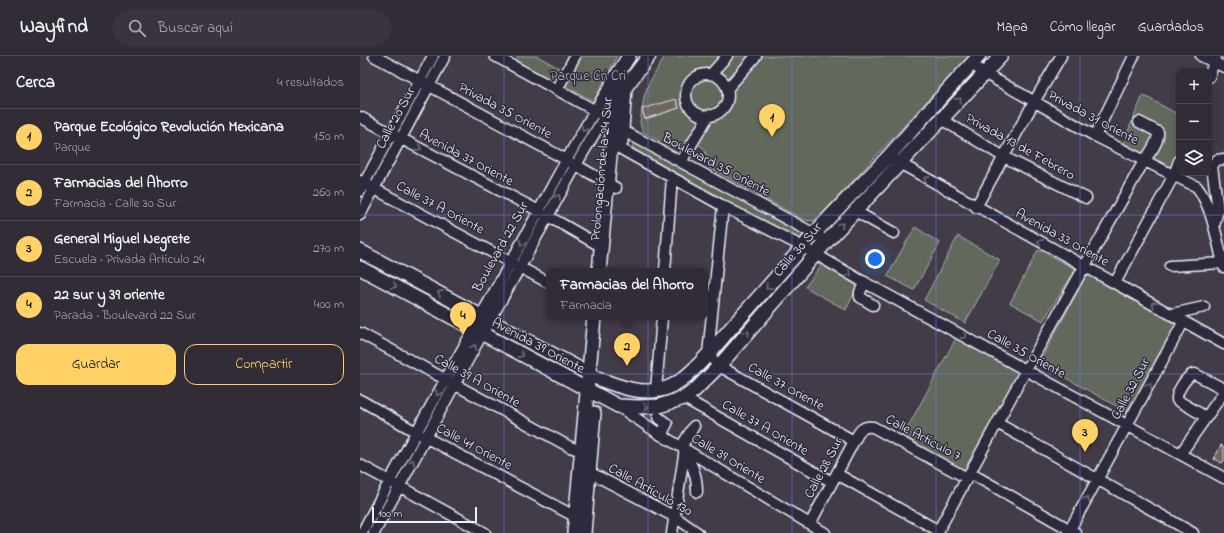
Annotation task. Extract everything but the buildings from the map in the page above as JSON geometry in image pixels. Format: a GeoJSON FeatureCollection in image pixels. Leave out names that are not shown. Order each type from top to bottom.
{"type":"FeatureCollection","features":[{"type":"Feature","properties":{"kind":"main road"},"geometry":{"type":"LineString","coordinates":[[612,83],[629,56]]}},
{"type":"Feature","properties":{"kind":"main road"},"geometry":{"type":"LineString","coordinates":[[614,100],[625,89],[649,56]]}},
{"type":"Feature","properties":{"kind":"main road","name":"Calle 30 Sur"},"geometry":{"type":"LineString","coordinates":[[592,392],[618,406],[648,407],[671,403],[684,398],[695,390],[719,366],[827,241],[1001,56]]}},
{"type":"Feature","properties":{"kind":"main road","name":"Calle 30 Sur"},"geometry":{"type":"LineString","coordinates":[[593,376],[624,388],[640,390],[667,388],[684,378],[708,354],[803,247],[975,60]]}},
{"type":"Feature","properties":{"kind":"main road","name":"Prolongación de la 24 Sur"},"geometry":{"type":"LineString","coordinates":[[613,124],[625,89],[620,70]]}},
{"type":"Feature","properties":{"kind":"main road","name":"Prolongación de la 24 Sur"},"geometry":{"type":"LineString","coordinates":[[608,268],[612,186],[616,146],[613,124],[614,100],[612,83]]}},
{"type":"Feature","properties":{"kind":"main road","name":"Prolongación de la 24 Sur"},"geometry":{"type":"LineString","coordinates":[[599,268],[612,186]]}},
{"type":"Feature","properties":{"kind":"main road","name":"Avenida 39 Oriente"},"geometry":{"type":"LineString","coordinates":[[360,251],[593,376]]}},
{"type":"Feature","properties":{"kind":"main road","name":"Avenida 39 Oriente"},"geometry":{"type":"LineString","coordinates":[[360,268],[592,392]]}},
{"type":"Feature","properties":{"kind":"main road"},"geometry":{"type":"LineString","coordinates":[[574,533],[580,518],[589,472],[594,320]]}},
{"type":"Feature","properties":{"kind":"main road"},"geometry":{"type":"LineString","coordinates":[[593,376],[602,320]]}},
{"type":"Feature","properties":{"kind":"main road"},"geometry":{"type":"LineString","coordinates":[[584,533],[580,518],[582,451],[592,392]]}},
{"type":"Feature","properties":{"kind":"street","name":"Privada 35 Oriente"},"geometry":{"type":"LineString","coordinates":[[374,56],[571,162],[612,186]]}},
{"type":"Feature","properties":{"kind":"street","name":"Calle 20 Sur"},"geometry":{"type":"LineString","coordinates":[[361,185],[391,134],[433,56]]}},
{"type":"Feature","properties":{"kind":"street","name":"Calle 20 Sur"},"geometry":{"type":"LineString","coordinates":[[360,215],[445,56]]}},
{"type":"Feature","properties":{"kind":"street","name":"Boulevard 35 Oriente"},"geometry":{"type":"LineString","coordinates":[[495,56],[508,59],[557,90],[594,110],[613,124],[827,241]]}},
{"type":"Feature","properties":{"kind":"street"},"geometry":{"type":"LineString","coordinates":[[557,90],[575,56]]}},
{"type":"Feature","properties":{"kind":"street"},"geometry":{"type":"LineString","coordinates":[[711,74],[727,56]]}},
{"type":"Feature","properties":{"kind":"street"},"geometry":{"type":"LineString","coordinates":[[727,89],[756,56]]}},
{"type":"Feature","properties":{"kind":"street"},"geometry":{"type":"LineString","coordinates":[[976,207],[1061,56]]}},
{"type":"Feature","properties":{"kind":"street"},"geometry":{"type":"LineString","coordinates":[[1095,136],[1134,56]]}},
{"type":"Feature","properties":{"kind":"street"},"geometry":{"type":"LineString","coordinates":[[1201,56],[1215,59],[1224,67]]}},
{"type":"Feature","properties":{"kind":"street","name":"Privada 31 Oriente"},"geometry":{"type":"LineString","coordinates":[[975,60],[984,73],[1034,102],[1095,136],[1192,183],[1202,193],[1214,226]]}},
{"type":"Feature","properties":{"kind":"street"},"geometry":{"type":"LineString","coordinates":[[711,74],[721,79],[727,89],[728,95],[724,106],[720,111],[709,115],[697,113],[691,109],[686,97],[688,84],[692,79],[698,76],[711,74]]}},
{"type":"Feature","properties":{"kind":"street","name":"Boulevard 22 Sur"},"geometry":{"type":"LineString","coordinates":[[362,532],[394,484],[571,162],[594,110],[612,83]]}},
{"type":"Feature","properties":{"kind":"street"},"geometry":{"type":"LineString","coordinates":[[681,162],[709,115]]}},
{"type":"Feature","properties":{"kind":"street","name":"Avenida 37 Oriente"},"geometry":{"type":"LineString","coordinates":[[360,116],[602,247]]}},
{"type":"Feature","properties":{"kind":"street","name":"Privada 13 de Febrero"},"geometry":{"type":"LineString","coordinates":[[941,119],[1004,156],[1086,198]]}},
{"type":"Feature","properties":{"kind":"street"},"geometry":{"type":"LineString","coordinates":[[938,532],[1084,266],[1144,161],[1151,153],[1158,135],[1156,131],[1139,122]]}},
{"type":"Feature","properties":{"kind":"street","name":"Boulevard 22 Sur"},"geometry":{"type":"LineString","coordinates":[[571,162],[613,124]]}},
{"type":"Feature","properties":{"kind":"street"},"geometry":{"type":"LineString","coordinates":[[616,146],[723,206],[816,255]]}},
{"type":"Feature","properties":{"kind":"street","name":"Avenida 33 Oriente"},"geometry":{"type":"LineString","coordinates":[[888,156],[899,164],[1224,344]]}},
{"type":"Feature","properties":{"kind":"street"},"geometry":{"type":"LineString","coordinates":[[1170,266],[1224,265],[1214,226],[1218,210],[1212,166],[1217,160],[1224,159]]}},
{"type":"Feature","properties":{"kind":"street"},"geometry":{"type":"LineString","coordinates":[[1115,283],[1176,169]]}},
{"type":"Feature","properties":{"kind":"street"},"geometry":{"type":"LineString","coordinates":[[665,268],[672,178]]}},
{"type":"Feature","properties":{"kind":"street","name":"Calle 37 A Oriente"},"geometry":{"type":"LineString","coordinates":[[361,185],[375,189],[546,281]]}},
{"type":"Feature","properties":{"kind":"street"},"geometry":{"type":"LineString","coordinates":[[708,354],[723,206]]}},
{"type":"Feature","properties":{"kind":"street"},"geometry":{"type":"LineString","coordinates":[[855,211],[894,233]]}},
{"type":"Feature","properties":{"kind":"street","name":"Calle 35 Oriente"},"geometry":{"type":"LineString","coordinates":[[816,255],[1181,453],[1224,478]]}},
{"type":"Feature","properties":{"kind":"street"},"geometry":{"type":"LineString","coordinates":[[865,282],[860,292],[860,297],[873,305]]}},
{"type":"Feature","properties":{"kind":"street"},"geometry":{"type":"LineString","coordinates":[[1172,314],[1204,307]]}},
{"type":"Feature","properties":{"kind":"street"},"geometry":{"type":"LineString","coordinates":[[656,390],[662,320]]}},
{"type":"Feature","properties":{"kind":"street","name":"Calle 32 Sur"},"geometry":{"type":"LineString","coordinates":[[1072,532],[1098,479],[1184,321]]}},
{"type":"Feature","properties":{"kind":"street","name":"Calle 39 A Oriente"},"geometry":{"type":"LineString","coordinates":[[360,333],[570,447],[582,451]]}},
{"type":"Feature","properties":{"kind":"street","name":"Calle 37 Oriente"},"geometry":{"type":"LineString","coordinates":[[708,354],[719,366],[854,441]]}},
{"type":"Feature","properties":{"kind":"street"},"geometry":{"type":"LineString","coordinates":[[1206,417],[1177,400],[1177,395],[1188,376],[1195,374],[1224,389]]}},
{"type":"Feature","properties":{"kind":"street"},"geometry":{"type":"LineString","coordinates":[[1181,453],[1224,392]]}},
{"type":"Feature","properties":{"kind":"street","name":"Calle 37 A Oriente"},"geometry":{"type":"LineString","coordinates":[[684,398],[938,532]]}},
{"type":"Feature","properties":{"kind":"street","name":"Calle 41 Oriente"},"geometry":{"type":"LineString","coordinates":[[360,400],[580,518]]}},
{"type":"Feature","properties":{"kind":"street","name":"Calle 39 Oriente"},"geometry":{"type":"LineString","coordinates":[[618,406],[683,450],[825,533]]}},
{"type":"Feature","properties":{"kind":"street"},"geometry":{"type":"LineString","coordinates":[[658,417],[667,424],[661,435]]}},
{"type":"Feature","properties":{"kind":"street"},"geometry":{"type":"LineString","coordinates":[[997,423],[1193,533]]}},
{"type":"Feature","properties":{"kind":"street"},"geometry":{"type":"LineString","coordinates":[[672,533],[683,450],[694,426]]}},
{"type":"Feature","properties":{"kind":"street","name":"Calle 28 Sur"},"geometry":{"type":"LineString","coordinates":[[810,524],[854,441],[864,427]]}},
{"type":"Feature","properties":{"kind":"street","name":"Calle Artículo 7"},"geometry":{"type":"LineString","coordinates":[[864,427],[873,427],[969,475],[1072,532]]}},
{"type":"Feature","properties":{"kind":"street"},"geometry":{"type":"LineString","coordinates":[[683,450],[690,460],[693,468],[697,484],[697,492]]}},
{"type":"Feature","properties":{"kind":"street"},"geometry":{"type":"LineString","coordinates":[[360,465],[485,533]]}},
{"type":"Feature","properties":{"kind":"street","name":"Calle Artículo 130"},"geometry":{"type":"LineString","coordinates":[[589,472],[675,516],[698,533]]}},
{"type":"Feature","properties":{"kind":"street","name":"Boulevard 22 Sur"},"geometry":{"type":"LineString","coordinates":[[374,533],[394,484]]}},
{"type":"Feature","properties":{"kind":"green space"},"geometry":{"type":"Polygon","coordinates":[[[518,56],[537,56],[559,68],[553,83],[515,63],[518,56]]]}},
{"type":"Feature","properties":{"kind":"green space","name":"Parque Cri Cri"},"geometry":{"type":"Polygon","coordinates":[[[580,56],[617,56],[594,101],[565,86],[580,56]]]}},
{"type":"Feature","properties":{"kind":"green space"},"geometry":{"type":"Polygon","coordinates":[[[665,56],[969,56],[814,221],[804,220],[710,168],[705,151],[696,143],[689,140],[682,147],[672,147],[644,133],[640,122],[644,97],[648,85],[665,56]]]}},
{"type":"Feature","properties":{"kind":"green space"},"geometry":{"type":"Polygon","coordinates":[[[1143,95],[1176,113],[1176,157],[1172,168],[1123,143],[1143,95]]]}},
{"type":"Feature","properties":{"kind":"green space"},"geometry":{"type":"Polygon","coordinates":[[[634,139],[808,236],[805,243],[632,151],[634,139]]]}},
{"type":"Feature","properties":{"kind":"green space"},"geometry":{"type":"Polygon","coordinates":[[[915,227],[940,243],[914,290],[887,276],[915,227]]]}},
{"type":"Feature","properties":{"kind":"green space"},"geometry":{"type":"Polygon","coordinates":[[[958,236],[1000,260],[965,323],[924,300],[958,236]]]}},
{"type":"Feature","properties":{"kind":"green space"},"geometry":{"type":"Polygon","coordinates":[[[1038,250],[1076,269],[1043,321],[1010,303],[1038,250]]]}},
{"type":"Feature","properties":{"kind":"green space"},"geometry":{"type":"Polygon","coordinates":[[[822,264],[859,283],[846,310],[805,287],[822,264]]]}},
{"type":"Feature","properties":{"kind":"green space"},"geometry":{"type":"Polygon","coordinates":[[[1087,274],[1176,324],[1127,412],[1039,363],[1087,274]]]}},
{"type":"Feature","properties":{"kind":"green space"},"geometry":{"type":"Polygon","coordinates":[[[956,338],[1022,373],[966,472],[903,436],[956,338]]]}},
{"type":"Feature","properties":{"kind":"place","name":"Parque Ecológico Revolución Mexicana"},"geometry":{"type":"Point","coordinates":[772,137]}},
{"type":"Feature","properties":{"kind":"place","name":"22 sur y 39 oriente"},"geometry":{"type":"Point","coordinates":[463,335]}},
{"type":"Feature","properties":{"kind":"place","name":"Farmacias del Ahorro"},"geometry":{"type":"Point","coordinates":[627,366]}},
{"type":"Feature","properties":{"kind":"place","name":"General Miguel Negrete"},"geometry":{"type":"Point","coordinates":[1085,452]}}]}
